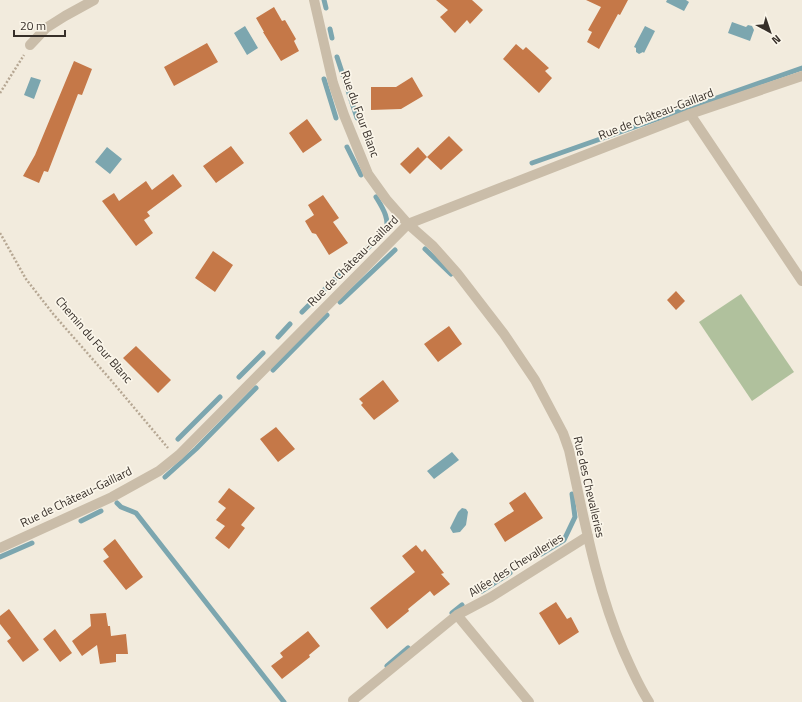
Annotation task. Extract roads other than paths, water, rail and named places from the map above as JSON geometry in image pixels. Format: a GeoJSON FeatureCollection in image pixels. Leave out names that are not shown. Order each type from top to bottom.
{"type":"FeatureCollection","features":[{"type":"Feature","properties":{"kind":"street"},"geometry":{"type":"LineString","coordinates":[[30,45],[46,28],[94,0]]}},
{"type":"Feature","properties":{"kind":"street","name":"Rue du Four Blanc"},"geometry":{"type":"LineString","coordinates":[[314,0],[333,83],[360,155],[368,174],[386,199],[408,224]]}},
{"type":"Feature","properties":{"kind":"street","name":"Rue de Château-Gaillard"},"geometry":{"type":"LineString","coordinates":[[0,548],[112,497],[159,471],[174,458],[408,224],[690,114],[802,76]]}},
{"type":"Feature","properties":{"kind":"street"},"geometry":{"type":"LineString","coordinates":[[690,114],[802,281]]}},
{"type":"Feature","properties":{"kind":"street","name":"Rue des Chevalleries"},"geometry":{"type":"LineString","coordinates":[[408,224],[433,246],[475,296],[504,334],[535,380],[563,433],[569,450],[596,573],[612,625],[638,685],[649,702]]}},
{"type":"Feature","properties":{"kind":"street","name":"Allée des Chevalleries"},"geometry":{"type":"LineString","coordinates":[[353,700],[457,615],[491,597],[588,536]]}},
{"type":"Feature","properties":{"kind":"street"},"geometry":{"type":"LineString","coordinates":[[457,615],[529,702]]}},
{"type":"Feature","properties":{"kind":"water"},"geometry":{"type":"Polygon","coordinates":[[[667,0],[686,0],[689,2],[684,11],[666,2],[667,0]]]}},
{"type":"Feature","properties":{"kind":"water"},"geometry":{"type":"Polygon","coordinates":[[[732,22],[746,27],[748,25],[752,26],[754,30],[750,41],[728,33],[732,22]]]}},
{"type":"Feature","properties":{"kind":"water"},"geometry":{"type":"Polygon","coordinates":[[[245,26],[258,48],[247,55],[234,33],[245,26]]]}},
{"type":"Feature","properties":{"kind":"water"},"geometry":{"type":"Polygon","coordinates":[[[645,26],[655,31],[644,53],[639,54],[636,52],[636,48],[634,47],[645,26]]]}},
{"type":"Feature","properties":{"kind":"water"},"geometry":{"type":"Polygon","coordinates":[[[31,77],[41,80],[34,99],[24,95],[31,77]]]}},
{"type":"Feature","properties":{"kind":"water"},"geometry":{"type":"Polygon","coordinates":[[[107,147],[122,159],[110,174],[95,162],[107,147]]]}},
{"type":"Feature","properties":{"kind":"water"},"geometry":{"type":"Polygon","coordinates":[[[452,452],[459,460],[434,479],[427,471],[452,452]]]}},
{"type":"Feature","properties":{"kind":"water"},"geometry":{"type":"Polygon","coordinates":[[[462,508],[466,509],[468,512],[466,525],[460,532],[453,533],[450,528],[458,512],[462,508]]]}},
{"type":"Feature","properties":{"kind":"waterway"},"geometry":{"type":"LineString","coordinates":[[324,0],[326,8]]}},
{"type":"Feature","properties":{"kind":"waterway"},"geometry":{"type":"LineString","coordinates":[[330,29],[332,38]]}},
{"type":"Feature","properties":{"kind":"waterway"},"geometry":{"type":"LineString","coordinates":[[337,57],[357,118]]}},
{"type":"Feature","properties":{"kind":"waterway"},"geometry":{"type":"LineString","coordinates":[[532,163],[802,68]]}},
{"type":"Feature","properties":{"kind":"waterway"},"geometry":{"type":"LineString","coordinates":[[324,79],[336,118]]}},
{"type":"Feature","properties":{"kind":"waterway"},"geometry":{"type":"LineString","coordinates":[[347,147],[361,175]]}},
{"type":"Feature","properties":{"kind":"waterway"},"geometry":{"type":"LineString","coordinates":[[302,312],[350,264],[385,232],[387,227],[386,218],[376,197]]}},
{"type":"Feature","properties":{"kind":"waterway"},"geometry":{"type":"LineString","coordinates":[[425,249],[451,274]]}},
{"type":"Feature","properties":{"kind":"waterway"},"geometry":{"type":"LineString","coordinates":[[340,302],[395,250]]}},
{"type":"Feature","properties":{"kind":"waterway"},"geometry":{"type":"LineString","coordinates":[[273,370],[327,315]]}},
{"type":"Feature","properties":{"kind":"waterway"},"geometry":{"type":"LineString","coordinates":[[278,337],[290,324]]}},
{"type":"Feature","properties":{"kind":"waterway"},"geometry":{"type":"LineString","coordinates":[[239,377],[263,353]]}},
{"type":"Feature","properties":{"kind":"waterway"},"geometry":{"type":"LineString","coordinates":[[165,477],[196,449],[256,388]]}},
{"type":"Feature","properties":{"kind":"waterway"},"geometry":{"type":"LineString","coordinates":[[178,439],[220,397]]}},
{"type":"Feature","properties":{"kind":"waterway"},"geometry":{"type":"LineString","coordinates":[[541,554],[564,540],[575,517],[572,494]]}},
{"type":"Feature","properties":{"kind":"waterway"},"geometry":{"type":"LineString","coordinates":[[117,503],[121,507],[136,513],[284,702]]}},
{"type":"Feature","properties":{"kind":"waterway"},"geometry":{"type":"LineString","coordinates":[[81,521],[101,511]]}},
{"type":"Feature","properties":{"kind":"waterway"},"geometry":{"type":"LineString","coordinates":[[0,557],[32,543]]}},
{"type":"Feature","properties":{"kind":"waterway"},"geometry":{"type":"LineString","coordinates":[[482,591],[510,573]]}},
{"type":"Feature","properties":{"kind":"waterway"},"geometry":{"type":"LineString","coordinates":[[452,613],[462,605]]}},
{"type":"Feature","properties":{"kind":"waterway"},"geometry":{"type":"LineString","coordinates":[[387,666],[408,648]]}}]}
